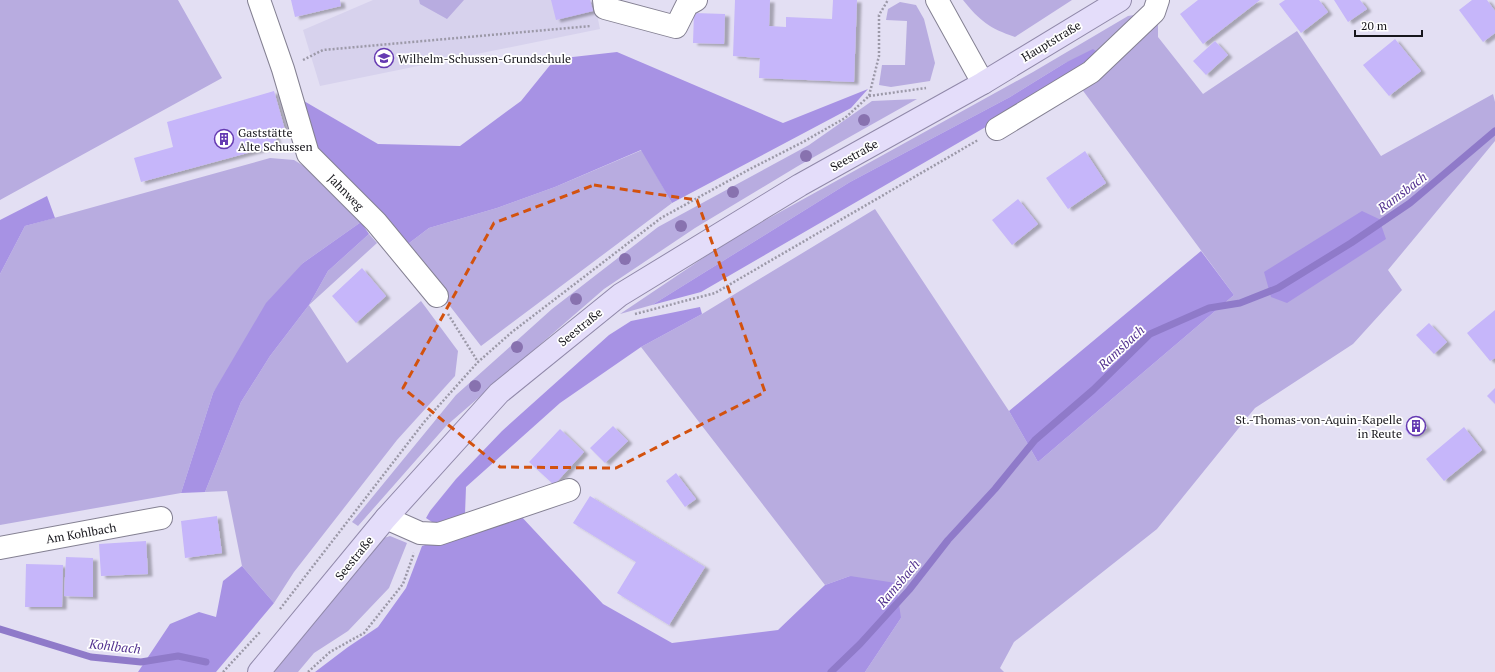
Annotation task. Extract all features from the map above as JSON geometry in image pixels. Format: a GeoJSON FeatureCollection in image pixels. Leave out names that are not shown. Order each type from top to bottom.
{"type":"FeatureCollection","features":[{"type":"Feature","properties":{"kind":"main road","name":"Hauptstraße"},"geometry":{"type":"LineString","coordinates":[[983,83],[1120,0]]}},
{"type":"Feature","properties":{"kind":"main road","name":"Seestraße"},"geometry":{"type":"LineString","coordinates":[[260,672],[386,518],[499,393],[620,295],[800,185],[983,83]]}},
{"type":"Feature","properties":{"kind":"street","name":"Jahnweg"},"geometry":{"type":"LineString","coordinates":[[259,0],[283,69],[308,154],[376,222],[437,296]]}},
{"type":"Feature","properties":{"kind":"street"},"geometry":{"type":"LineString","coordinates":[[604,4],[676,27],[687,5],[696,0]]}},
{"type":"Feature","properties":{"kind":"street"},"geometry":{"type":"LineString","coordinates":[[937,0],[983,83]]}},
{"type":"Feature","properties":{"kind":"street"},"geometry":{"type":"LineString","coordinates":[[997,129],[1091,72],[1154,12],[1158,0]]}},
{"type":"Feature","properties":{"kind":"street"},"geometry":{"type":"LineString","coordinates":[[386,518],[420,533],[439,534],[570,490]]}},
{"type":"Feature","properties":{"kind":"street","name":"Am Kohlbach"},"geometry":{"type":"LineString","coordinates":[[0,548],[161,518]]}},
{"type":"Feature","properties":{"kind":"path"},"geometry":{"type":"LineString","coordinates":[[283,69],[323,50],[591,26],[604,4]]}},
{"type":"Feature","properties":{"kind":"path"},"geometry":{"type":"LineString","coordinates":[[632,315],[715,293],[997,129]]}},
{"type":"Feature","properties":{"kind":"path"},"geometry":{"type":"LineString","coordinates":[[437,296],[478,362]]}},
{"type":"Feature","properties":{"kind":"path"},"geometry":{"type":"LineString","coordinates":[[308,672],[330,652],[364,633],[403,584],[420,533]]}},
{"type":"Feature","properties":{"kind":"highlighted area"},"geometry":{"type":"Polygon","coordinates":[[[594,185],[697,200],[765,392],[616,468],[500,467],[403,388],[494,223],[594,185]]]}},
{"type":"Feature","properties":{"kind":"shaded area"},"geometry":{"type":"Polygon","coordinates":[[[0,0],[178,0],[222,78],[0,200],[0,0]]]}},
{"type":"Feature","properties":{"kind":"shaded area","name":"Wilhelm-Schussen-Grundschule"},"geometry":{"type":"Polygon","coordinates":[[[373,0],[594,0],[600,29],[320,86],[303,30],[373,0]]]}},
{"type":"Feature","properties":{"kind":"shaded area"},"geometry":{"type":"Polygon","coordinates":[[[419,0],[464,0],[447,19],[420,4],[419,0]]]}},
{"type":"Feature","properties":{"kind":"shaded area"},"geometry":{"type":"Polygon","coordinates":[[[963,0],[1072,0],[1015,37],[992,27],[980,19],[963,0]]]}},
{"type":"Feature","properties":{"kind":"shaded area"},"geometry":{"type":"Polygon","coordinates":[[[900,2],[916,5],[924,19],[935,63],[930,81],[891,87],[879,85],[882,65],[905,65],[907,21],[886,20],[888,9],[900,2]]]}},
{"type":"Feature","properties":{"kind":"shaded area"},"geometry":{"type":"Polygon","coordinates":[[[1134,15],[1138,20],[1099,53],[1065,63],[1010,97],[850,182],[652,305],[620,314],[733,238],[1033,72],[1128,16],[1134,15]]]}},
{"type":"Feature","properties":{"kind":"shaded area"},"geometry":{"type":"Polygon","coordinates":[[[1158,23],[1158,37],[1203,94],[1297,31],[1381,156],[1493,94],[1495,102],[1495,141],[1388,270],[1402,290],[1353,344],[1255,408],[1157,529],[1014,642],[1000,668],[1004,672],[865,672],[901,618],[850,576],[825,585],[641,347],[702,314],[875,209],[1009,411],[1038,462],[1234,295],[1081,88],[1158,23]]]}},
{"type":"Feature","properties":{"kind":"shaded area"},"geometry":{"type":"Polygon","coordinates":[[[1093,49],[1099,53],[1077,74],[701,292],[652,305],[850,182],[1010,97],[1065,63],[1093,49]]]}},
{"type":"Feature","properties":{"kind":"shaded area"},"geometry":{"type":"Polygon","coordinates":[[[617,52],[783,123],[868,89],[851,108],[672,203],[641,150],[555,187],[497,208],[429,228],[404,247],[312,150],[297,97],[378,144],[460,146],[521,101],[555,59],[617,52]]]}},
{"type":"Feature","properties":{"kind":"shaded area"},"geometry":{"type":"Polygon","coordinates":[[[917,99],[798,166],[695,228],[604,289],[446,426],[358,526],[352,522],[456,395],[552,309],[658,227],[809,145],[872,101],[917,99]]]}},
{"type":"Feature","properties":{"kind":"shaded area"},"geometry":{"type":"Polygon","coordinates":[[[642,150],[672,203],[481,346],[404,247],[429,228],[497,208],[555,187],[642,150]]]}},
{"type":"Feature","properties":{"kind":"shaded area"},"geometry":{"type":"Polygon","coordinates":[[[270,158],[294,160],[307,168],[361,222],[303,263],[213,393],[181,493],[0,525],[0,274],[25,226],[270,158]]]}},
{"type":"Feature","properties":{"kind":"shaded area"},"geometry":{"type":"Polygon","coordinates":[[[47,196],[55,218],[25,226],[0,274],[0,220],[47,196]]]}},
{"type":"Feature","properties":{"kind":"shaded area"},"geometry":{"type":"Polygon","coordinates":[[[1362,211],[1379,219],[1386,239],[1287,303],[1271,297],[1264,272],[1362,211]]]}},
{"type":"Feature","properties":{"kind":"shaded area"},"geometry":{"type":"Polygon","coordinates":[[[361,222],[369,234],[328,271],[309,305],[270,356],[241,402],[205,492],[181,493],[213,393],[266,303],[303,263],[361,222]]]}},
{"type":"Feature","properties":{"kind":"shaded area"},"geometry":{"type":"Polygon","coordinates":[[[369,234],[377,243],[309,305],[328,271],[369,234]]]}},
{"type":"Feature","properties":{"kind":"shaded area"},"geometry":{"type":"Polygon","coordinates":[[[1201,251],[1234,295],[1038,462],[1009,411],[1201,251]]]}},
{"type":"Feature","properties":{"kind":"shaded area"},"geometry":{"type":"Polygon","coordinates":[[[421,301],[458,351],[455,376],[397,440],[294,572],[274,603],[242,566],[227,491],[205,492],[241,402],[270,356],[309,305],[347,363],[421,301]]]}},
{"type":"Feature","properties":{"kind":"shaded area"},"geometry":{"type":"Polygon","coordinates":[[[700,307],[702,314],[641,347],[560,403],[466,487],[465,514],[435,524],[426,518],[456,479],[502,431],[609,335],[631,321],[700,307]]]}},
{"type":"Feature","properties":{"kind":"shaded area"},"geometry":{"type":"Polygon","coordinates":[[[519,514],[603,604],[672,643],[778,630],[825,585],[850,576],[896,583],[901,618],[865,672],[315,672],[378,627],[406,588],[422,546],[519,514]]]}},
{"type":"Feature","properties":{"kind":"shaded area"},"geometry":{"type":"Polygon","coordinates":[[[390,536],[407,543],[389,588],[348,631],[314,653],[298,672],[274,672],[378,540],[390,536]]]}},
{"type":"Feature","properties":{"kind":"shaded area"},"geometry":{"type":"Polygon","coordinates":[[[242,566],[274,603],[216,672],[138,672],[170,624],[199,612],[216,617],[223,581],[242,566]]]}},
{"type":"Feature","properties":{"kind":"building"},"geometry":{"type":"Polygon","coordinates":[[[291,0],[340,0],[341,6],[295,17],[291,0]]]}},
{"type":"Feature","properties":{"kind":"building"},"geometry":{"type":"Polygon","coordinates":[[[551,0],[590,0],[593,11],[556,20],[551,0]]]}},
{"type":"Feature","properties":{"kind":"building"},"geometry":{"type":"Polygon","coordinates":[[[735,0],[770,0],[769,26],[786,27],[786,17],[832,19],[833,0],[857,0],[854,82],[759,78],[760,58],[733,56],[735,0]]]}},
{"type":"Feature","properties":{"kind":"building"},"geometry":{"type":"Polygon","coordinates":[[[1198,0],[1260,0],[1203,44],[1180,14],[1198,0]]]}},
{"type":"Feature","properties":{"kind":"building"},"geometry":{"type":"Polygon","coordinates":[[[1285,0],[1319,0],[1328,12],[1301,33],[1279,4],[1285,0]]]}},
{"type":"Feature","properties":{"kind":"building"},"geometry":{"type":"Polygon","coordinates":[[[1334,0],[1360,0],[1367,9],[1348,22],[1334,0]]]}},
{"type":"Feature","properties":{"kind":"building"},"geometry":{"type":"Polygon","coordinates":[[[1472,0],[1487,0],[1495,11],[1495,33],[1483,42],[1459,10],[1472,0]]]}},
{"type":"Feature","properties":{"kind":"building"},"geometry":{"type":"Polygon","coordinates":[[[694,13],[725,14],[724,44],[693,43],[694,13]]]}},
{"type":"Feature","properties":{"kind":"building"},"geometry":{"type":"Polygon","coordinates":[[[1395,39],[1421,71],[1389,96],[1363,65],[1395,39]]]}},
{"type":"Feature","properties":{"kind":"building"},"geometry":{"type":"Polygon","coordinates":[[[1215,41],[1228,55],[1206,75],[1193,61],[1215,41]]]}},
{"type":"Feature","properties":{"kind":"building","name":"Gaststätte Alte Schussen"},"geometry":{"type":"Polygon","coordinates":[[[274,91],[285,130],[275,134],[277,145],[141,182],[134,158],[173,147],[167,122],[274,91]]]}},
{"type":"Feature","properties":{"kind":"building"},"geometry":{"type":"Polygon","coordinates":[[[1085,151],[1106,183],[1068,209],[1046,178],[1085,151]]]}},
{"type":"Feature","properties":{"kind":"building"},"geometry":{"type":"Polygon","coordinates":[[[1018,199],[1038,224],[1012,245],[992,220],[1018,199]]]}},
{"type":"Feature","properties":{"kind":"building"},"geometry":{"type":"Polygon","coordinates":[[[362,268],[386,296],[356,323],[332,296],[362,268]]]}},
{"type":"Feature","properties":{"kind":"building"},"geometry":{"type":"Polygon","coordinates":[[[1495,310],[1495,358],[1490,361],[1467,333],[1495,310]]]}},
{"type":"Feature","properties":{"kind":"building"},"geometry":{"type":"Polygon","coordinates":[[[1429,323],[1447,342],[1434,354],[1416,335],[1429,323]]]}},
{"type":"Feature","properties":{"kind":"building"},"geometry":{"type":"Polygon","coordinates":[[[1495,388],[1495,404],[1487,396],[1495,388]]]}},
{"type":"Feature","properties":{"kind":"building","name":"St.-Thomas-von-Aquin-Kapelle in Reute"},"geometry":{"type":"Polygon","coordinates":[[[1419,416],[1427,428],[1416,435],[1409,435],[1405,429],[1407,424],[1419,416]]]}},
{"type":"Feature","properties":{"kind":"building"},"geometry":{"type":"Polygon","coordinates":[[[613,426],[628,441],[605,463],[590,448],[613,426]]]}},
{"type":"Feature","properties":{"kind":"building"},"geometry":{"type":"Polygon","coordinates":[[[1464,427],[1482,450],[1444,481],[1426,459],[1464,427]]]}},
{"type":"Feature","properties":{"kind":"building"},"geometry":{"type":"Polygon","coordinates":[[[560,429],[584,452],[554,485],[529,462],[560,429]]]}},
{"type":"Feature","properties":{"kind":"building"},"geometry":{"type":"Polygon","coordinates":[[[676,473],[696,499],[685,507],[666,481],[676,473]]]}},
{"type":"Feature","properties":{"kind":"building"},"geometry":{"type":"Polygon","coordinates":[[[590,496],[705,567],[669,625],[617,593],[636,562],[573,523],[590,496]]]}},
{"type":"Feature","properties":{"kind":"building"},"geometry":{"type":"Polygon","coordinates":[[[217,516],[222,553],[185,558],[181,521],[217,516]]]}},
{"type":"Feature","properties":{"kind":"building"},"geometry":{"type":"Polygon","coordinates":[[[146,541],[148,574],[101,576],[99,544],[146,541]]]}},
{"type":"Feature","properties":{"kind":"building"},"geometry":{"type":"Polygon","coordinates":[[[66,557],[93,558],[93,597],[64,596],[66,557]]]}},
{"type":"Feature","properties":{"kind":"building"},"geometry":{"type":"Polygon","coordinates":[[[26,564],[63,565],[62,607],[25,607],[26,564]]]}},
{"type":"Feature","properties":{"kind":"waterway","name":"Ramsbach"},"geometry":{"type":"LineString","coordinates":[[831,672],[860,644],[909,590],[948,540],[995,489],[1035,440],[1093,390],[1150,334],[1209,308],[1240,303],[1278,288],[1351,243],[1410,203],[1495,131]]}},
{"type":"Feature","properties":{"kind":"waterway","name":"Kohlbach"},"geometry":{"type":"LineString","coordinates":[[0,629],[91,657],[141,662],[178,656],[206,662]]}},
{"type":"Feature","properties":{"kind":"place","name":"Wilhelm-Schussen-Grundschule"},"geometry":{"type":"Point","coordinates":[384,58]}},
{"type":"Feature","properties":{"kind":"place","name":"Gaststätte Alte Schussen"},"geometry":{"type":"Point","coordinates":[224,139]}},
{"type":"Feature","properties":{"kind":"place","name":"St.-Thomas-von-Aquin-Kapelle in Reute"},"geometry":{"type":"Point","coordinates":[1416,426]}}]}
